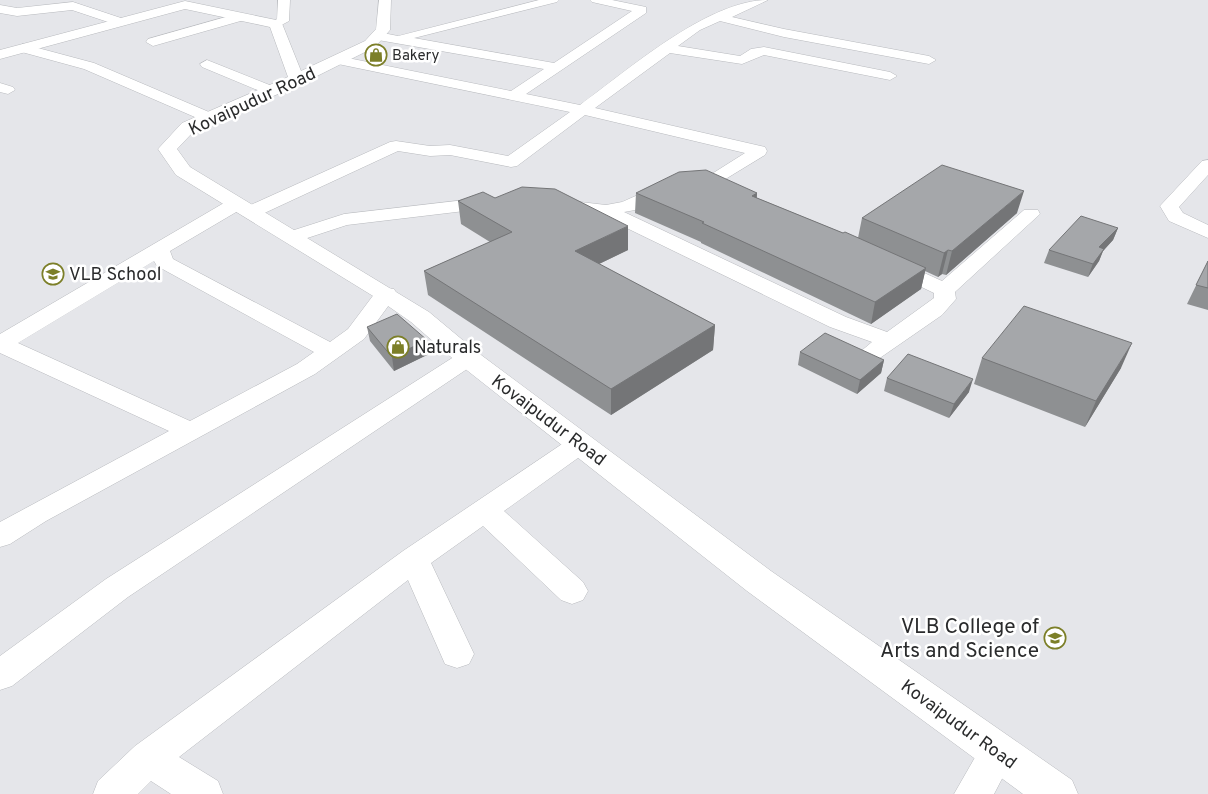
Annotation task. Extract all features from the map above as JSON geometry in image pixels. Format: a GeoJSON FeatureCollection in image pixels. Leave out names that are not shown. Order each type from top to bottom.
{"type":"FeatureCollection","features":[{"type":"Feature","properties":{"kind":"main road"},"geometry":{"type":"LineString","coordinates":[[385,0],[383,30],[386,38]]}},
{"type":"Feature","properties":{"kind":"main road"},"geometry":{"type":"LineString","coordinates":[[0,55],[185,5],[276,24],[297,80]]}},
{"type":"Feature","properties":{"kind":"main road","name":"Kovaipudur Road"},"geometry":{"type":"LineString","coordinates":[[386,38],[297,80],[188,127],[166,149],[183,171],[386,294],[420,317],[468,358],[759,581],[1057,794]]}},
{"type":"Feature","properties":{"kind":"street"},"geometry":{"type":"LineString","coordinates":[[276,24],[283,21],[284,0]]}},
{"type":"Feature","properties":{"kind":"street"},"geometry":{"type":"LineString","coordinates":[[386,38],[554,0]]}},
{"type":"Feature","properties":{"kind":"street"},"geometry":{"type":"LineString","coordinates":[[513,96],[642,10],[596,0]]}},
{"type":"Feature","properties":{"kind":"street"},"geometry":{"type":"LineString","coordinates":[[190,431],[0,344],[145,256],[244,208],[396,146],[450,150],[511,162],[696,27],[756,1]]}},
{"type":"Feature","properties":{"kind":"street"},"geometry":{"type":"LineString","coordinates":[[0,9],[17,12],[72,6],[120,22]]}},
{"type":"Feature","properties":{"kind":"street"},"geometry":{"type":"LineString","coordinates":[[153,42],[240,17]]}},
{"type":"Feature","properties":{"kind":"street"},"geometry":{"type":"LineString","coordinates":[[717,17],[784,33],[929,60]]}},
{"type":"Feature","properties":{"kind":"street"},"geometry":{"type":"LineString","coordinates":[[696,27],[728,32]]}},
{"type":"Feature","properties":{"kind":"street"},"geometry":{"type":"LineString","coordinates":[[386,38],[555,67]]}},
{"type":"Feature","properties":{"kind":"street"},"geometry":{"type":"LineString","coordinates":[[23,48],[89,66],[210,118]]}},
{"type":"Feature","properties":{"kind":"street"},"geometry":{"type":"LineString","coordinates":[[666,48],[742,60],[756,52],[764,51],[890,76]]}},
{"type":"Feature","properties":{"kind":"street"},"geometry":{"type":"LineString","coordinates":[[338,60],[581,110],[759,151],[694,182],[654,191],[628,206],[606,211],[590,211],[543,202]]}},
{"type":"Feature","properties":{"kind":"street"},"geometry":{"type":"LineString","coordinates":[[207,64],[272,91]]}},
{"type":"Feature","properties":{"kind":"street"},"geometry":{"type":"LineString","coordinates":[[1208,165],[1169,206],[1176,217],[1208,232]]}},
{"type":"Feature","properties":{"kind":"street"},"geometry":{"type":"LineString","coordinates":[[694,182],[731,193]]}},
{"type":"Feature","properties":{"kind":"street"},"geometry":{"type":"LineString","coordinates":[[292,237],[344,220],[512,201]]}},
{"type":"Feature","properties":{"kind":"street"},"geometry":{"type":"LineString","coordinates":[[606,211],[838,322],[890,341]]}},
{"type":"Feature","properties":{"kind":"street"},"geometry":{"type":"LineString","coordinates":[[866,357],[934,310],[944,299],[944,290],[1031,214]]}},
{"type":"Feature","properties":{"kind":"street"},"geometry":{"type":"LineString","coordinates":[[160,250],[164,262],[331,352]]}},
{"type":"Feature","properties":{"kind":"street"},"geometry":{"type":"LineString","coordinates":[[873,257],[944,290]]}},
{"type":"Feature","properties":{"kind":"street"},"geometry":{"type":"LineString","coordinates":[[0,536],[36,514],[306,369],[356,334],[386,294]]}},
{"type":"Feature","properties":{"kind":"street"},"geometry":{"type":"LineString","coordinates":[[0,675],[116,588],[468,358]]}},
{"type":"Feature","properties":{"kind":"street"},"geometry":{"type":"LineString","coordinates":[[112,794],[148,758],[414,559],[580,444]]}},
{"type":"Feature","properties":{"kind":"street"},"geometry":{"type":"LineString","coordinates":[[484,510],[572,591]]}},
{"type":"Feature","properties":{"kind":"street"},"geometry":{"type":"LineString","coordinates":[[414,559],[457,654]]}},
{"type":"Feature","properties":{"kind":"street"},"geometry":{"type":"LineString","coordinates":[[974,794],[998,752]]}},
{"type":"Feature","properties":{"kind":"street"},"geometry":{"type":"LineString","coordinates":[[148,758],[204,794]]}},
{"type":"Feature","properties":{"kind":"building"},"geometry":{"type":"Polygon","coordinates":[[[942,165],[1024,191],[952,251],[948,250],[944,253],[862,218],[942,165]]]}},
{"type":"Feature","properties":{"kind":"building"},"geometry":{"type":"Polygon","coordinates":[[[706,170],[757,193],[752,196],[843,233],[845,232],[926,268],[875,302],[702,223],[704,222],[636,193],[679,172],[706,170]]]}},
{"type":"Feature","properties":{"kind":"building"},"geometry":{"type":"Polygon","coordinates":[[[522,187],[555,189],[628,226],[575,251],[715,325],[611,389],[424,271],[512,232],[458,201],[483,192],[495,198],[522,187]]]}},
{"type":"Feature","properties":{"kind":"building"},"geometry":{"type":"Polygon","coordinates":[[[1081,216],[1118,228],[1099,247],[1104,249],[1093,264],[1049,250],[1081,216]]]}},
{"type":"Feature","properties":{"kind":"building"},"geometry":{"type":"Polygon","coordinates":[[[1208,261],[1208,288],[1196,285],[1208,261]]]}},
{"type":"Feature","properties":{"kind":"building"},"geometry":{"type":"Polygon","coordinates":[[[1024,306],[1132,343],[1096,401],[982,358],[1024,306]]]}},
{"type":"Feature","properties":{"kind":"building"},"geometry":{"type":"Polygon","coordinates":[[[397,314],[427,340],[392,357],[367,327],[397,314]]]}},
{"type":"Feature","properties":{"kind":"building"},"geometry":{"type":"Polygon","coordinates":[[[825,333],[884,360],[860,380],[800,352],[825,333]]]}},
{"type":"Feature","properties":{"kind":"building"},"geometry":{"type":"Polygon","coordinates":[[[908,354],[973,379],[954,404],[887,378],[908,354]]]}},
{"type":"Feature","properties":{"kind":"place","name":"Bakery"},"geometry":{"type":"Point","coordinates":[376,55]}},
{"type":"Feature","properties":{"kind":"place","name":"VLB School"},"geometry":{"type":"Point","coordinates":[53,274]}},
{"type":"Feature","properties":{"kind":"place","name":"Naturals"},"geometry":{"type":"Point","coordinates":[398,347]}},
{"type":"Feature","properties":{"kind":"place","name":"VLB College of Arts and Science"},"geometry":{"type":"Point","coordinates":[1055,638]}}]}
